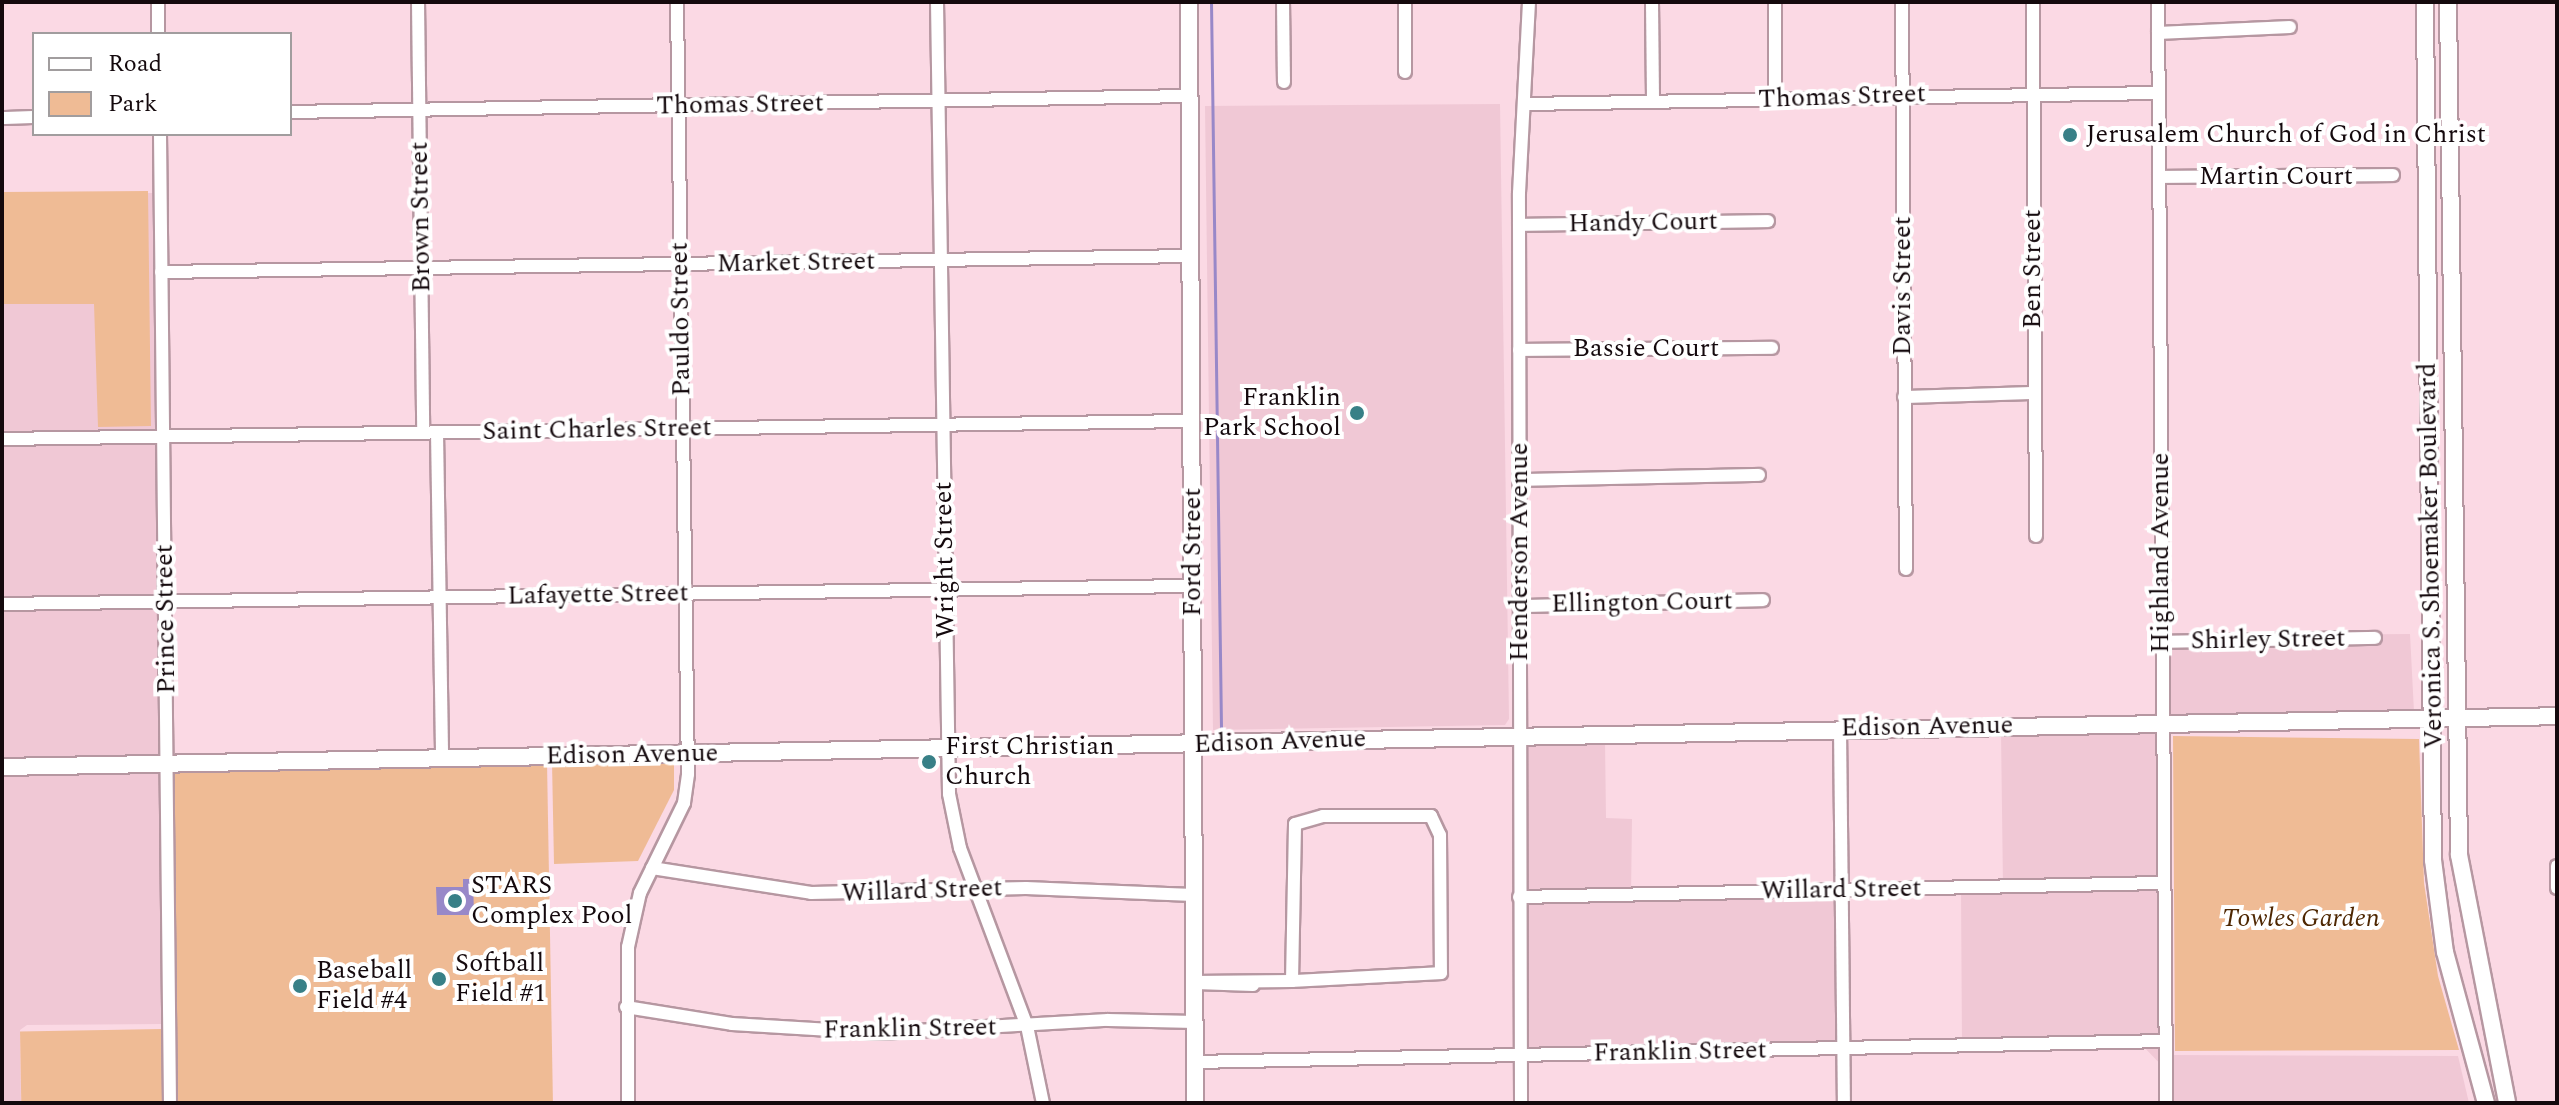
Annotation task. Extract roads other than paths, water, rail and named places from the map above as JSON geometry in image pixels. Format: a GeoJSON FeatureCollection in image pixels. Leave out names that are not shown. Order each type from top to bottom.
{"type":"FeatureCollection","features":[{"type":"Feature","properties":{"kind":"street"},"geometry":{"type":"LineString","coordinates":[[158,2],[158,32]]}},
{"type":"Feature","properties":{"kind":"street","name":"Brown Street"},"geometry":{"type":"LineString","coordinates":[[418,2],[423,433]]}},
{"type":"Feature","properties":{"kind":"street","name":"Pauldo Street"},"geometry":{"type":"LineString","coordinates":[[628,1103],[628,947],[652,868],[684,803],[686,754],[677,2]]}},
{"type":"Feature","properties":{"kind":"street","name":"Wright Street"},"geometry":{"type":"LineString","coordinates":[[937,2],[945,590],[953,818],[1027,1026],[1043,1103]]}},
{"type":"Feature","properties":{"kind":"street","name":"Ford Street"},"geometry":{"type":"LineString","coordinates":[[1189,2],[1195,1103]]}},
{"type":"Feature","properties":{"kind":"street"},"geometry":{"type":"LineString","coordinates":[[1283,2],[1284,82]]}},
{"type":"Feature","properties":{"kind":"street"},"geometry":{"type":"LineString","coordinates":[[1405,2],[1405,72]]}},
{"type":"Feature","properties":{"kind":"street","name":"Henderson Avenue"},"geometry":{"type":"LineString","coordinates":[[1521,1103],[1519,225],[1529,2]]}},
{"type":"Feature","properties":{"kind":"street"},"geometry":{"type":"LineString","coordinates":[[1652,2],[1653,102]]}},
{"type":"Feature","properties":{"kind":"street"},"geometry":{"type":"LineString","coordinates":[[1775,2],[1775,100]]}},
{"type":"Feature","properties":{"kind":"street","name":"Davis Street"},"geometry":{"type":"LineString","coordinates":[[1902,2],[1906,569]]}},
{"type":"Feature","properties":{"kind":"street","name":"Ben Street"},"geometry":{"type":"LineString","coordinates":[[2033,2],[2036,536]]}},
{"type":"Feature","properties":{"kind":"street","name":"Highland Avenue"},"geometry":{"type":"LineString","coordinates":[[2158,2],[2166,1103]]}},
{"type":"Feature","properties":{"kind":"street","name":"Veronica S. Shoemaker Boulevard"},"geometry":{"type":"LineString","coordinates":[[2425,2],[2433,860],[2445,952],[2486,1103]]}},
{"type":"Feature","properties":{"kind":"street","name":"Veronica S. Shoemaker Boulevard"},"geometry":{"type":"LineString","coordinates":[[2448,2],[2454,718],[2469,933],[2507,1103]]}},
{"type":"Feature","properties":{"kind":"street"},"geometry":{"type":"LineString","coordinates":[[2158,33],[2290,27]]}},
{"type":"Feature","properties":{"kind":"street","name":"Thomas Street"},"geometry":{"type":"LineString","coordinates":[[1526,104],[2033,92],[2159,93]]}},
{"type":"Feature","properties":{"kind":"street","name":"Thomas Street"},"geometry":{"type":"LineString","coordinates":[[292,112],[1190,96]]}},
{"type":"Feature","properties":{"kind":"street"},"geometry":{"type":"LineString","coordinates":[[2,118],[32,117]]}},
{"type":"Feature","properties":{"kind":"street","name":"Prince Street"},"geometry":{"type":"LineString","coordinates":[[160,136],[170,1103]]}},
{"type":"Feature","properties":{"kind":"street","name":"Martin Court"},"geometry":{"type":"LineString","coordinates":[[2159,177],[2393,175]]}},
{"type":"Feature","properties":{"kind":"street","name":"Handy Court"},"geometry":{"type":"LineString","coordinates":[[1519,225],[1768,221]]}},
{"type":"Feature","properties":{"kind":"street","name":"Market Street"},"geometry":{"type":"LineString","coordinates":[[161,272],[1191,256]]}},
{"type":"Feature","properties":{"kind":"street","name":"Bassie Court"},"geometry":{"type":"LineString","coordinates":[[1519,350],[1772,348]]}},
{"type":"Feature","properties":{"kind":"street"},"geometry":{"type":"LineString","coordinates":[[1904,397],[2033,393]]}},
{"type":"Feature","properties":{"kind":"street","name":"Saint Charles Street"},"geometry":{"type":"LineString","coordinates":[[2,439],[1192,421]]}},
{"type":"Feature","properties":{"kind":"street"},"geometry":{"type":"LineString","coordinates":[[437,432],[442,758]]}},
{"type":"Feature","properties":{"kind":"street"},"geometry":{"type":"LineString","coordinates":[[1520,480],[1759,475]]}},
{"type":"Feature","properties":{"kind":"street","name":"Lafayette Street"},"geometry":{"type":"LineString","coordinates":[[2,604],[1193,586]]}},
{"type":"Feature","properties":{"kind":"street","name":"Ellington Court"},"geometry":{"type":"LineString","coordinates":[[1521,606],[1763,600]]}},
{"type":"Feature","properties":{"kind":"street","name":"Shirley Street"},"geometry":{"type":"LineString","coordinates":[[2161,642],[2375,638]]}},
{"type":"Feature","properties":{"kind":"street","name":"Edison Avenue"},"geometry":{"type":"LineString","coordinates":[[2,767],[2162,721],[2557,716]]}},
{"type":"Feature","properties":{"kind":"street"},"geometry":{"type":"LineString","coordinates":[[1840,728],[1844,1103]]}},
{"type":"Feature","properties":{"kind":"street"},"geometry":{"type":"LineString","coordinates":[[1194,982],[1292,981],[1441,973],[1440,835],[1431,816],[1323,816],[1295,824],[1292,981]]}},
{"type":"Feature","properties":{"kind":"street"},"geometry":{"type":"LineString","coordinates":[[2557,866],[2557,888]]}},
{"type":"Feature","properties":{"kind":"street","name":"Willard Street"},"geometry":{"type":"LineString","coordinates":[[652,868],[811,893],[1194,895]]}},
{"type":"Feature","properties":{"kind":"street","name":"Willard Street"},"geometry":{"type":"LineString","coordinates":[[1519,897],[2163,883]]}},
{"type":"Feature","properties":{"kind":"street","name":"Franklin Street"},"geometry":{"type":"LineString","coordinates":[[626,1007],[809,1030],[1195,1022]]}},
{"type":"Feature","properties":{"kind":"street","name":"Franklin Street"},"geometry":{"type":"LineString","coordinates":[[1195,1062],[2165,1041]]}},
{"type":"Feature","properties":{"kind":"waterway"},"geometry":{"type":"LineString","coordinates":[[1211,2],[1221,728]]}},
{"type":"Feature","properties":{"kind":"place","name":"Jerusalem Church of God in Christ"},"geometry":{"type":"Point","coordinates":[2070,135]}},
{"type":"Feature","properties":{"kind":"place","name":"Franklin Park School"},"geometry":{"type":"Point","coordinates":[1357,413]}},
{"type":"Feature","properties":{"kind":"place","name":"First Christian Church"},"geometry":{"type":"Point","coordinates":[929,762]}},
{"type":"Feature","properties":{"kind":"place","name":"STARS Complex Pool"},"geometry":{"type":"Point","coordinates":[455,901]}},
{"type":"Feature","properties":{"kind":"place","name":"Softball Field #1"},"geometry":{"type":"Point","coordinates":[439,979]}},
{"type":"Feature","properties":{"kind":"place","name":"Baseball Field #4"},"geometry":{"type":"Point","coordinates":[300,986]}},
{"type":"Feature","properties":{"kind":"park label","name":"Towles Garden"},"geometry":{"type":"Point","coordinates":[2301,919]}}]}
